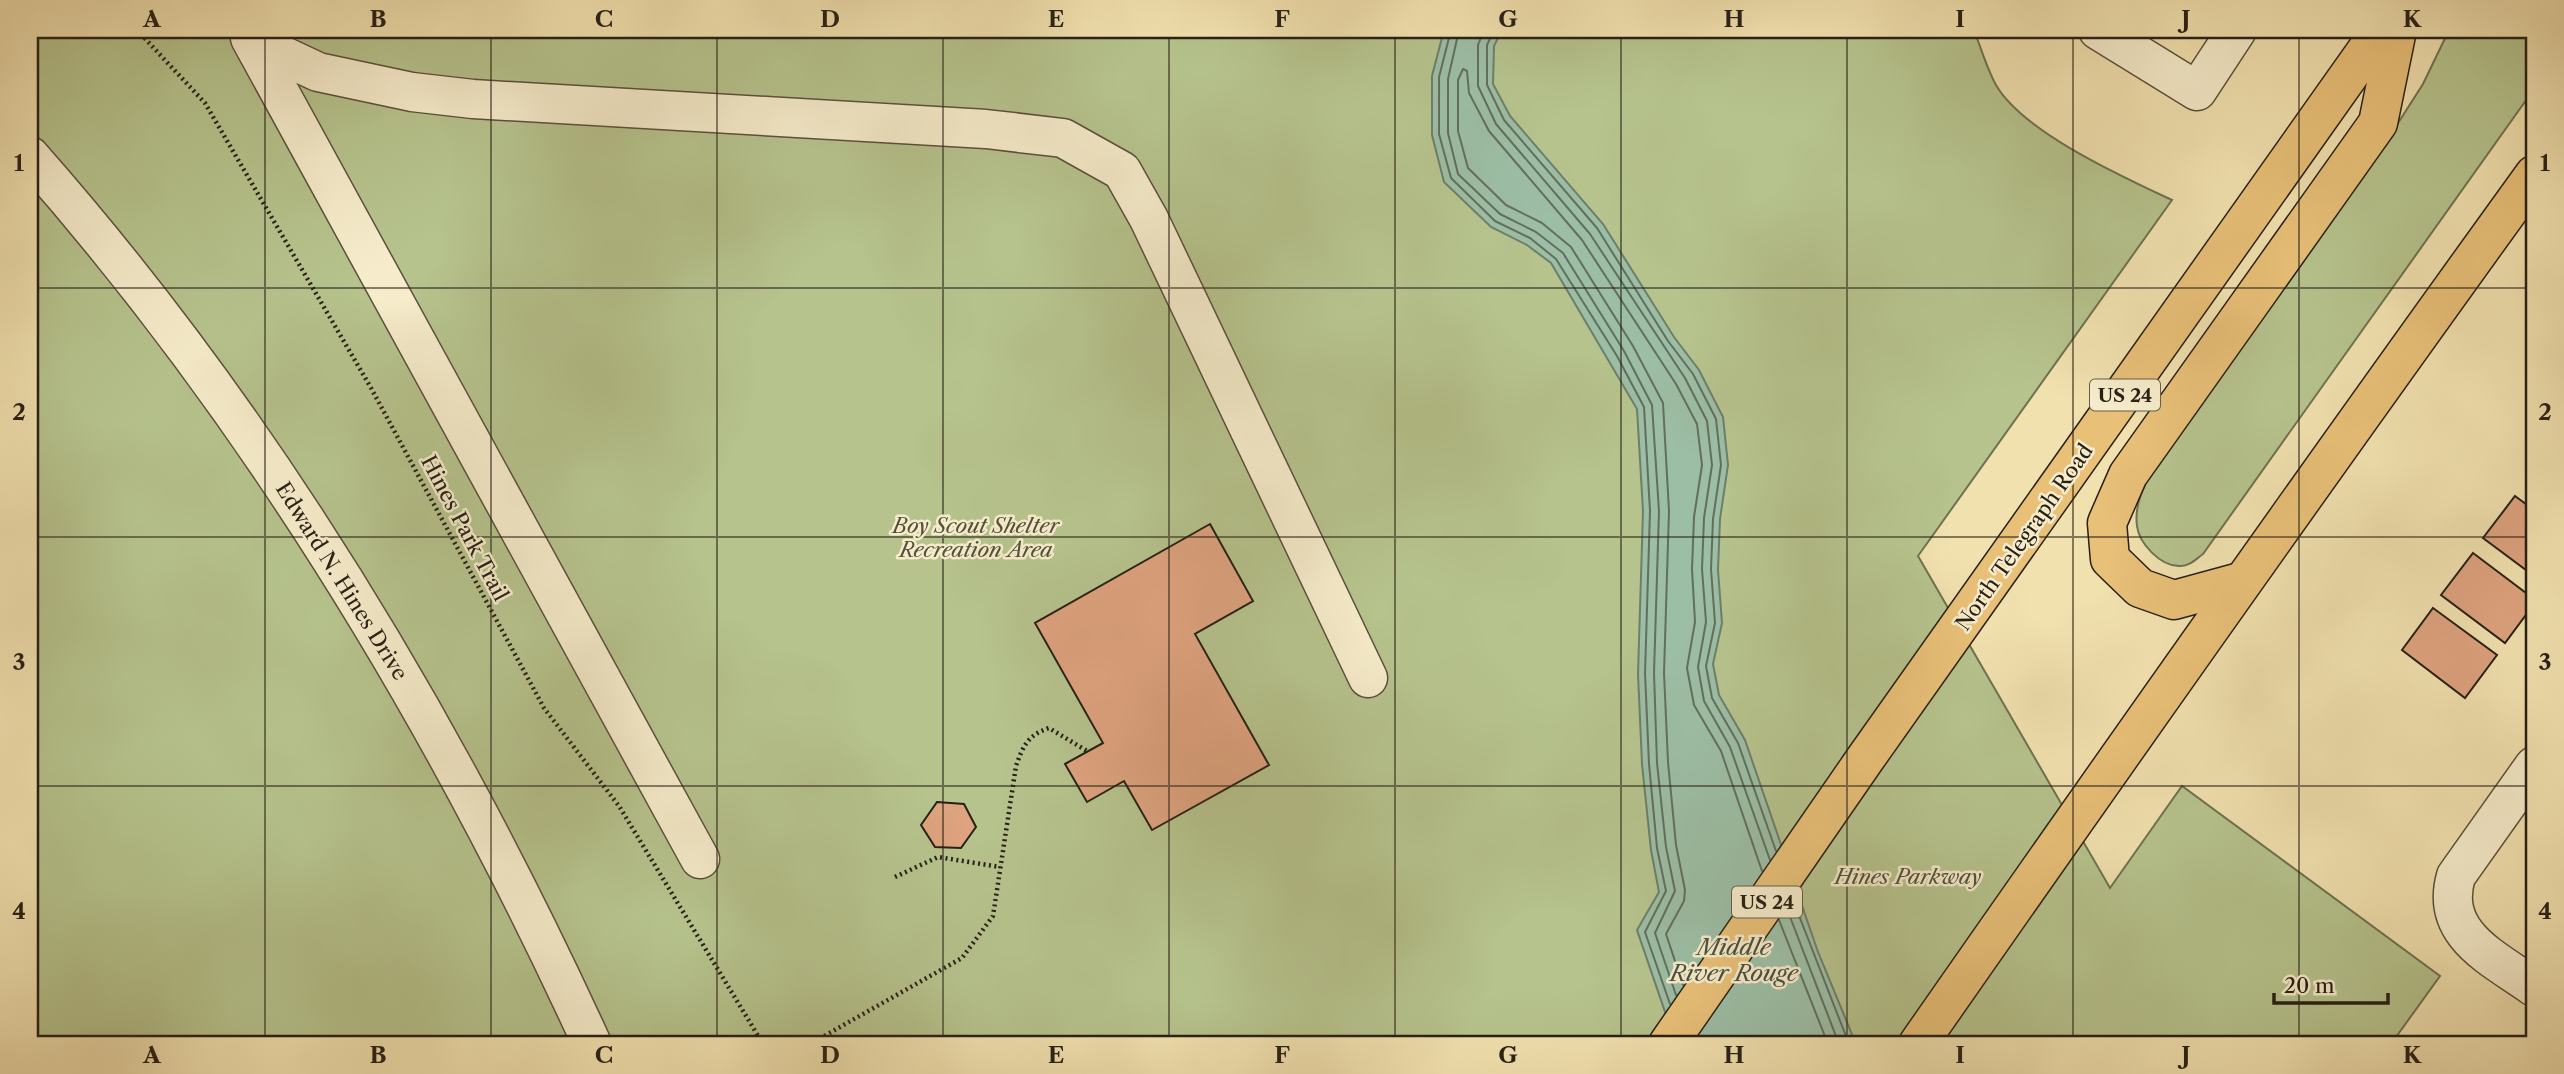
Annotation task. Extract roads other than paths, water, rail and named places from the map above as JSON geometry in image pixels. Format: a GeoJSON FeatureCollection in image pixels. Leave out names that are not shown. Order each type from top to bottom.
{"type":"FeatureCollection","features":[{"type":"Feature","properties":{"kind":"main road","name":"North Telegraph Road"},"geometry":{"type":"LineString","coordinates":[[1668,1044],[1865,759],[2381,30]]}},
{"type":"Feature","properties":{"kind":"main road"},"geometry":{"type":"LineString","coordinates":[[2240,582],[2174,600],[2140,588],[2110,559],[2107,523],[2128,475],[2378,123],[2398,30]]}},
{"type":"Feature","properties":{"kind":"main road"},"geometry":{"type":"LineString","coordinates":[[1918,1044],[2155,708],[2240,582],[2534,175]]}},
{"type":"Feature","properties":{"kind":"street"},"geometry":{"type":"LineString","coordinates":[[2098,30],[2197,90],[2237,30]]}},
{"type":"Feature","properties":{"kind":"street"},"geometry":{"type":"LineString","coordinates":[[248,36],[318,72],[412,92],[473,99],[986,129],[1062,138],[1122,171],[1149,219],[1368,678]]}},
{"type":"Feature","properties":{"kind":"street"},"geometry":{"type":"LineString","coordinates":[[248,36],[700,859]]}},
{"type":"Feature","properties":{"kind":"street","name":"Edward N. Hines Drive"},"geometry":{"type":"LineString","coordinates":[[30,156],[151,303],[223,399],[356,599],[413,694],[492,837],[592,1044]]}},
{"type":"Feature","properties":{"kind":"street"},"geometry":{"type":"LineString","coordinates":[[2534,766],[2456,876],[2452,903],[2453,915],[2466,938],[2534,987]]}},
{"type":"Feature","properties":{"kind":"water","name":"Middle River Rouge"},"geometry":{"type":"Polygon","coordinates":[[[1444,30],[1502,30],[1494,46],[1493,84],[1510,116],[1603,224],[1674,337],[1699,370],[1723,417],[1728,465],[1720,519],[1718,570],[1722,623],[1713,664],[1719,695],[1745,740],[1818,952],[1856,1044],[1676,1044],[1637,930],[1659,892],[1651,850],[1642,764],[1638,674],[1643,511],[1637,409],[1551,263],[1527,245],[1491,227],[1444,182],[1432,135],[1432,76],[1444,30]]]}},
{"type":"Feature","properties":{"kind":"park label","name":"Boy Scout Shelter Recreation Area"},"geometry":{"type":"Point","coordinates":[976,537]}},
{"type":"Feature","properties":{"kind":"park label","name":"Hines Parkway"},"geometry":{"type":"Point","coordinates":[1908,876]}}]}
